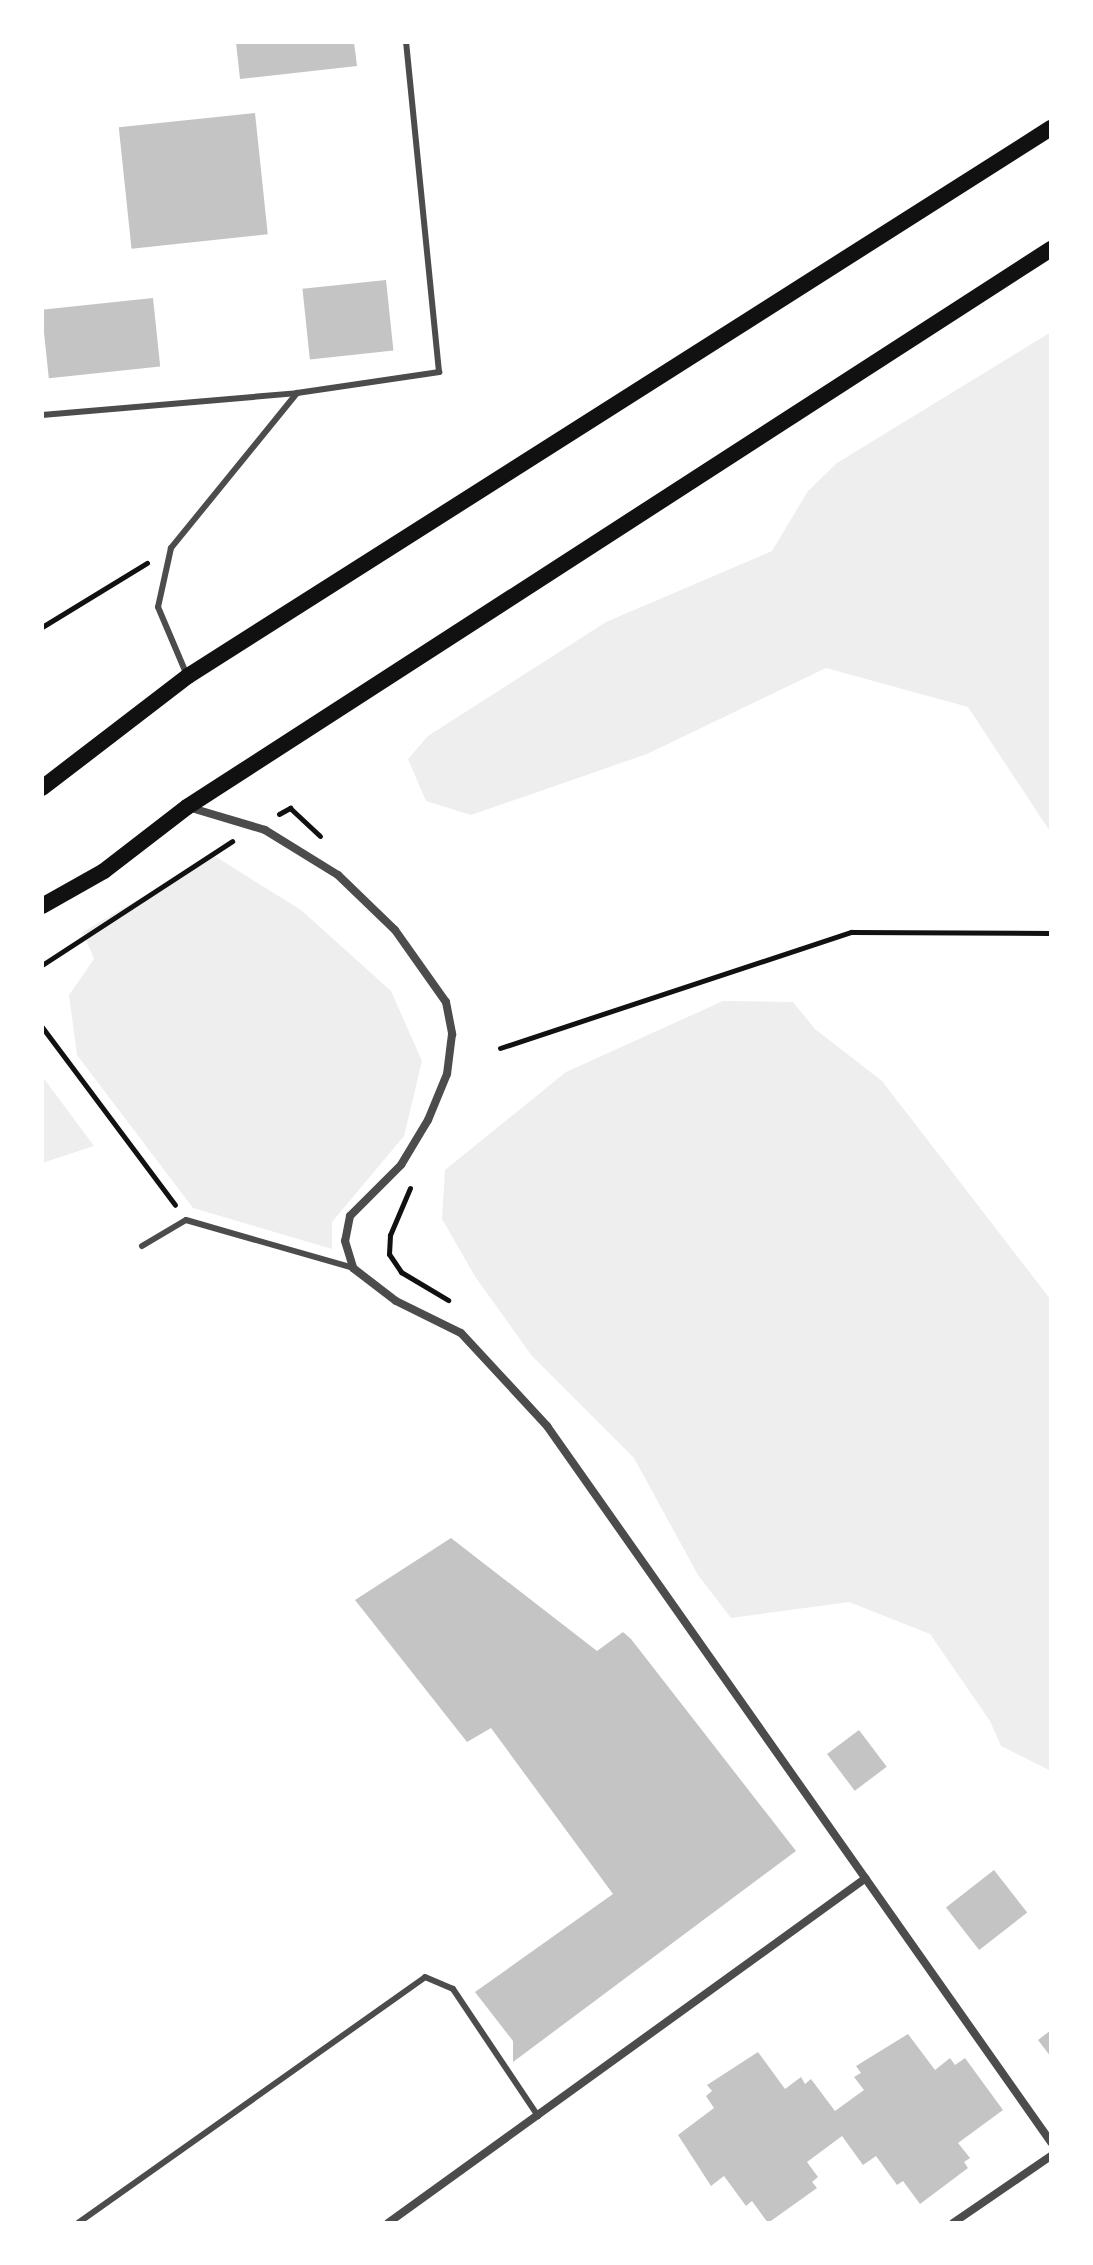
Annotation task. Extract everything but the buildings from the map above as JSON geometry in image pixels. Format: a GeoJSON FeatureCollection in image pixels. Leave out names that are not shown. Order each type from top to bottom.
{"type":"FeatureCollection","features":[{"type":"Feature","properties":{"kind":"main road"},"geometry":{"type":"LineString","coordinates":[[42,788],[188,676],[1051,128]]}},
{"type":"Feature","properties":{"kind":"main road"},"geometry":{"type":"LineString","coordinates":[[43,903],[104,871],[187,807],[1051,249]]}},
{"type":"Feature","properties":{"kind":"street"},"geometry":{"type":"LineString","coordinates":[[187,807],[256,826],[338,875],[419,959],[446,1002],[452,1034],[447,1074],[428,1120],[401,1165],[350,1216],[345,1241],[353,1268],[396,1301],[461,1333],[547,1426],[1051,2142]]}},
{"type":"Feature","properties":{"kind":"street"},"geometry":{"type":"LineString","coordinates":[[388,2223],[866,1878]]}},
{"type":"Feature","properties":{"kind":"street"},"geometry":{"type":"LineString","coordinates":[[953,2223],[1051,2156]]}},
{"type":"Feature","properties":{"kind":"lane"},"geometry":{"type":"LineString","coordinates":[[42,415],[297,393],[439,372],[406,42]]}},
{"type":"Feature","properties":{"kind":"lane"},"geometry":{"type":"LineString","coordinates":[[188,676],[158,607],[171,548],[297,393]]}},
{"type":"Feature","properties":{"kind":"lane"},"geometry":{"type":"LineString","coordinates":[[142,1246],[186,1220],[353,1268]]}},
{"type":"Feature","properties":{"kind":"lane"},"geometry":{"type":"LineString","coordinates":[[78,2223],[425,1977],[453,1989],[538,2116]]}},
{"type":"Feature","properties":{"kind":"path"},"geometry":{"type":"LineString","coordinates":[[42,627],[171,548]]}},
{"type":"Feature","properties":{"kind":"path"},"geometry":{"type":"LineString","coordinates":[[42,965],[123,907],[290,808],[324,840]]}},
{"type":"Feature","properties":{"kind":"path"},"geometry":{"type":"LineString","coordinates":[[500,1048],[851,932],[1051,933]]}},
{"type":"Feature","properties":{"kind":"path"},"geometry":{"type":"LineString","coordinates":[[42,1027],[186,1220]]}},
{"type":"Feature","properties":{"kind":"path"},"geometry":{"type":"LineString","coordinates":[[416,1178],[390,1235],[389,1254],[401,1272],[421,1283]]}},
{"type":"Feature","properties":{"kind":"shaded area"},"geometry":{"type":"Polygon","coordinates":[[[1051,332],[1051,833],[968,707],[826,668],[647,754],[471,815],[426,801],[408,759],[428,736],[606,622],[772,551],[808,491],[837,463],[1051,332]]]}},
{"type":"Feature","properties":{"kind":"shaded area"},"geometry":{"type":"Polygon","coordinates":[[[213,855],[301,910],[391,991],[422,1061],[404,1136],[332,1222],[332,1249],[193,1208],[77,1055],[69,995],[94,959],[83,932],[213,855]]]}},
{"type":"Feature","properties":{"kind":"shaded area"},"geometry":{"type":"Polygon","coordinates":[[[723,1001],[793,1002],[815,1029],[882,1081],[1051,1300],[1051,1771],[1001,1746],[990,1721],[930,1634],[849,1602],[731,1618],[698,1575],[634,1458],[532,1356],[476,1278],[442,1219],[445,1170],[566,1072],[723,1001]]]}},
{"type":"Feature","properties":{"kind":"shaded area"},"geometry":{"type":"Polygon","coordinates":[[[42,1076],[94,1146],[42,1163],[42,1076]]]}}]}
